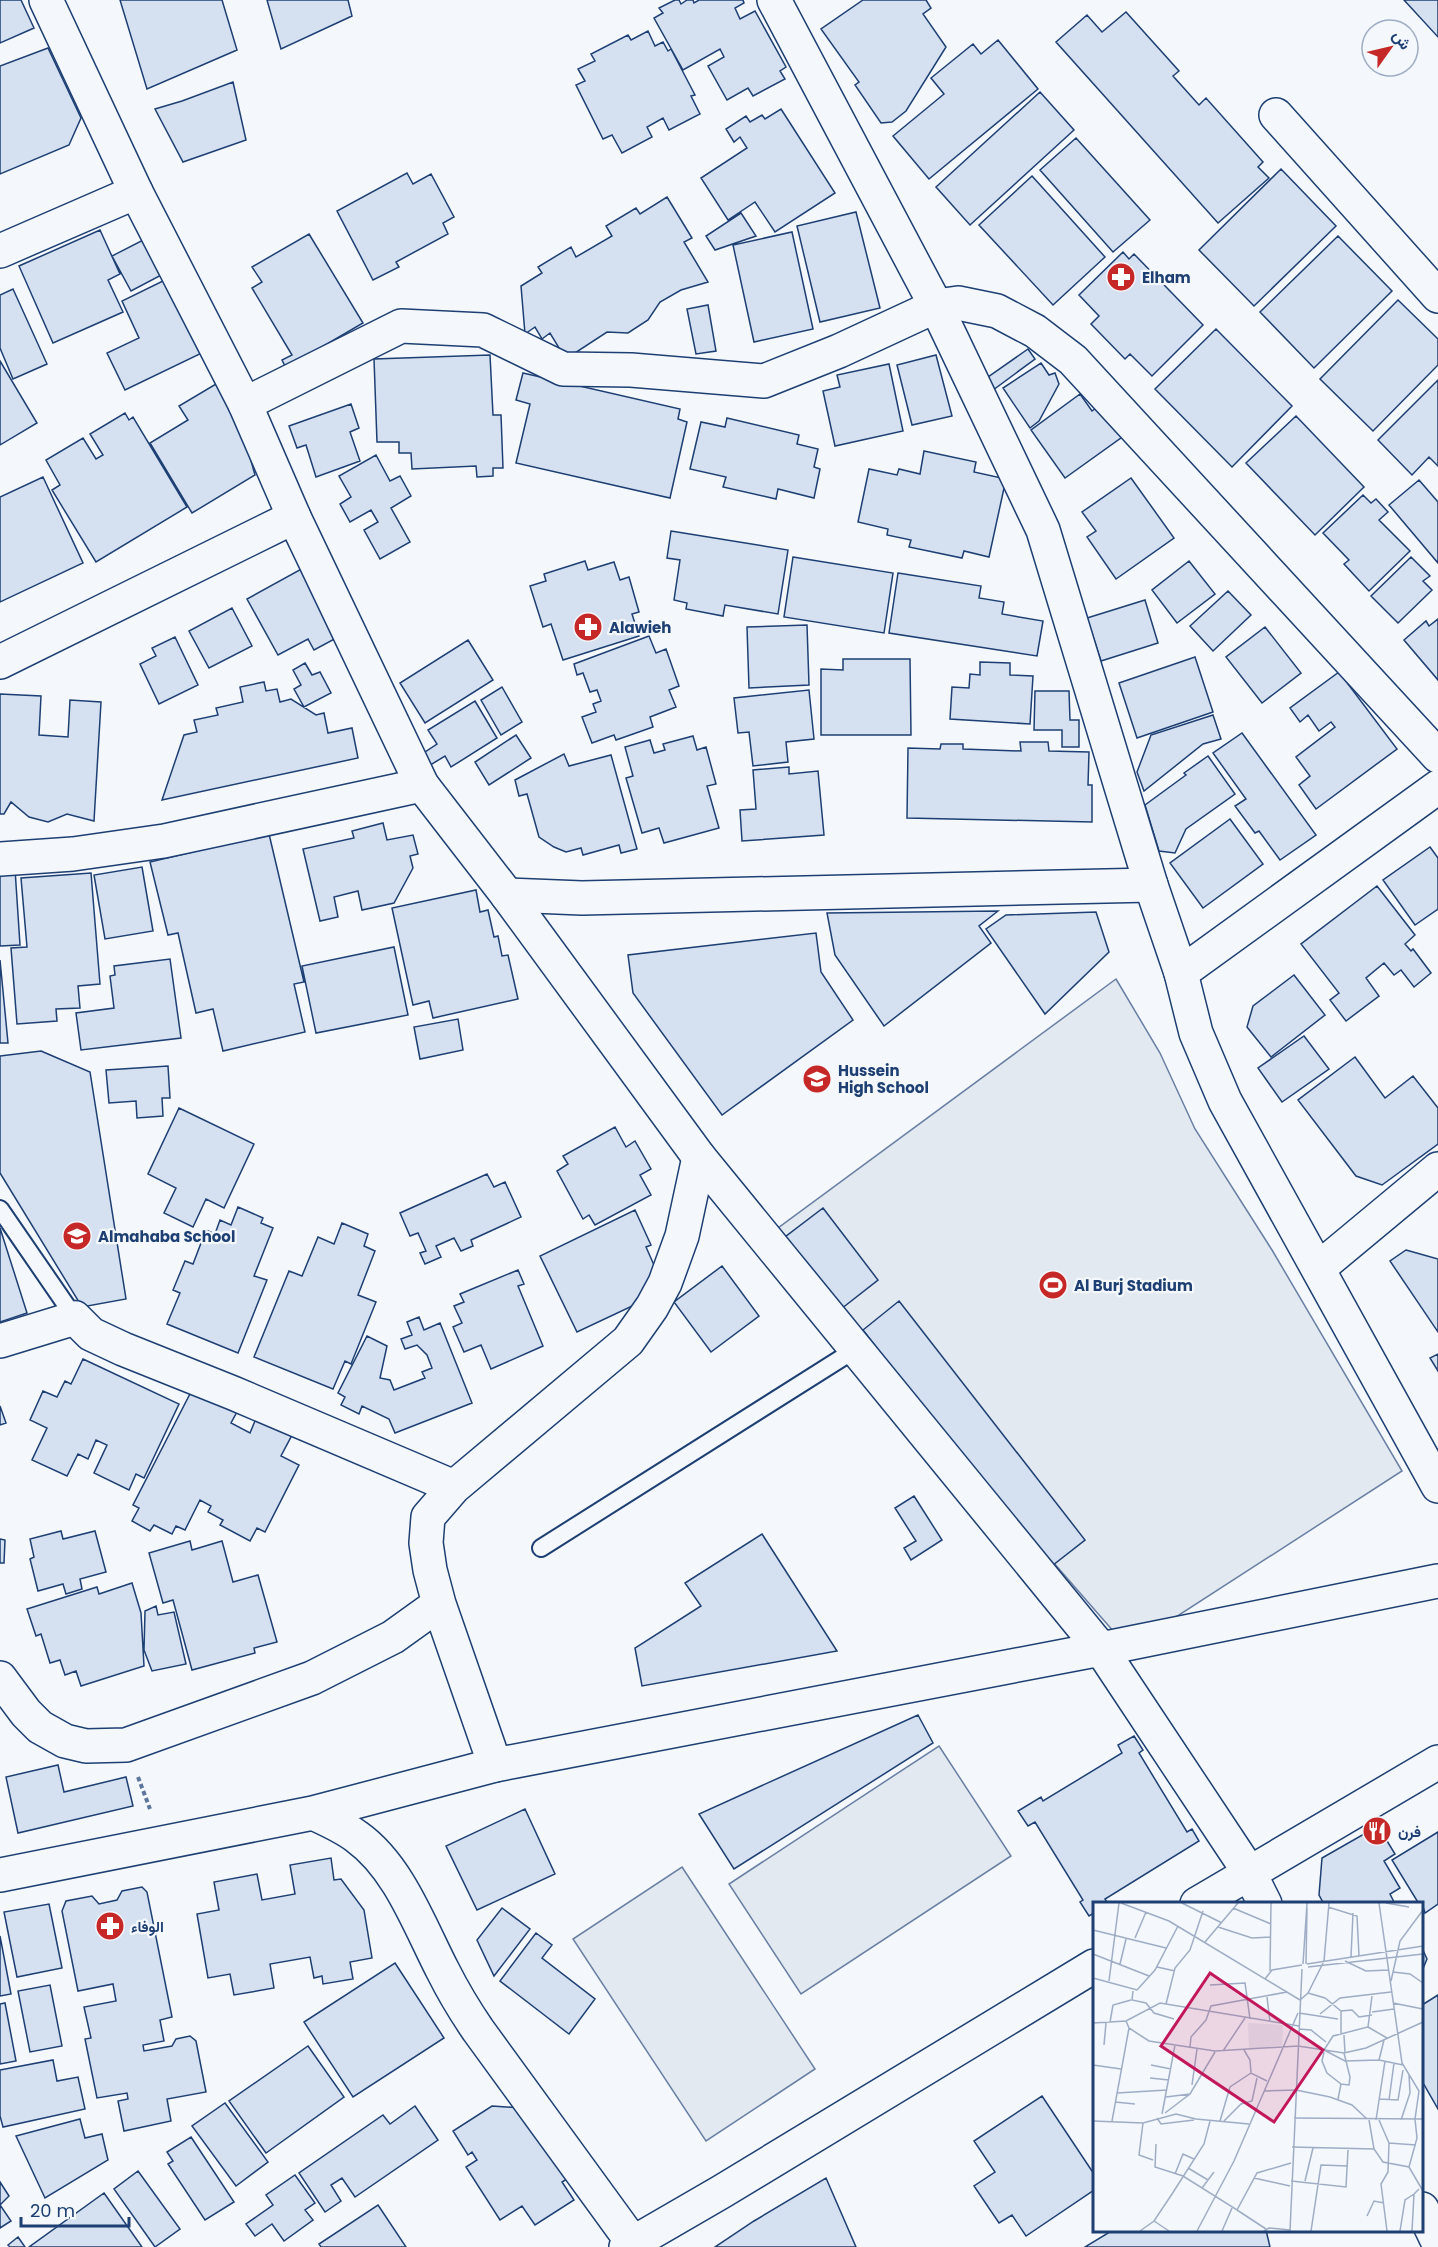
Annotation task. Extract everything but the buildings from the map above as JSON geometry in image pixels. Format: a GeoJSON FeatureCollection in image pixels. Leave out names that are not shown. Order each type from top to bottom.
{"type":"FeatureCollection","features":[{"type":"Feature","properties":{"kind":"street"},"geometry":{"type":"LineString","coordinates":[[46,0],[136,192],[245,404],[294,518],[422,785],[507,895],[699,1157],[1101,1649],[1249,1872],[1264,1902]]}},
{"type":"Feature","properties":{"kind":"street"},"geometry":{"type":"LineString","coordinates":[[774,0],[936,306],[1043,530],[1151,885],[1181,973],[1196,1033],[1225,1101],[1438,1486]]}},
{"type":"Feature","properties":{"kind":"street"},"geometry":{"type":"LineString","coordinates":[[1276,115],[1438,296]]}},
{"type":"Feature","properties":{"kind":"street"},"geometry":{"type":"LineString","coordinates":[[0,251],[136,192]]}},
{"type":"Feature","properties":{"kind":"street"},"geometry":{"type":"LineString","coordinates":[[245,404],[401,326],[483,330],[563,369],[631,370],[764,381],[839,351],[936,306],[958,303],[997,311],[1035,331],[1073,360],[1438,756]]}},
{"type":"Feature","properties":{"kind":"street"},"geometry":{"type":"LineString","coordinates":[[0,662],[294,518]]}},
{"type":"Feature","properties":{"kind":"street"},"geometry":{"type":"LineString","coordinates":[[0,859],[73,854],[164,840],[422,785]]}},
{"type":"Feature","properties":{"kind":"street"},"geometry":{"type":"LineString","coordinates":[[1181,973],[1438,788]]}},
{"type":"Feature","properties":{"kind":"street"},"geometry":{"type":"LineString","coordinates":[[507,895],[582,898],[1151,885]]}},
{"type":"Feature","properties":{"kind":"street"},"geometry":{"type":"LineString","coordinates":[[495,1765],[439,1604],[426,1543],[428,1517],[454,1487],[628,1341],[652,1307],[665,1283],[682,1236],[699,1157]]}},
{"type":"Feature","properties":{"kind":"street"},"geometry":{"type":"LineString","coordinates":[[1319,1268],[1438,1169]]}},
{"type":"Feature","properties":{"kind":"street"},"geometry":{"type":"LineString","coordinates":[[0,1341],[75,1318],[92,1334],[123,1349],[454,1487]]}},
{"type":"Feature","properties":{"kind":"street"},"geometry":{"type":"LineString","coordinates":[[0,1875],[313,1813],[495,1765],[1101,1649],[1438,1581]]}},
{"type":"Feature","properties":{"kind":"street"},"geometry":{"type":"LineString","coordinates":[[0,1678],[26,1713],[40,1727],[65,1741],[86,1746],[126,1745],[312,1678],[393,1637],[439,1604]]}},
{"type":"Feature","properties":{"kind":"street"},"geometry":{"type":"LineString","coordinates":[[1200,1902],[1438,1762]]}},
{"type":"Feature","properties":{"kind":"street"},"geometry":{"type":"LineString","coordinates":[[313,1813],[359,1838],[390,1873],[404,1893],[447,1978],[472,2021],[632,2246],[1093,1967]]}},
{"type":"Feature","properties":{"kind":"street"},"geometry":{"type":"LineString","coordinates":[[1423,2211],[1438,2242]]}},
{"type":"Feature","properties":{"kind":"lane"},"geometry":{"type":"LineString","coordinates":[[0,1209],[75,1318]]}},
{"type":"Feature","properties":{"kind":"lane"},"geometry":{"type":"LineString","coordinates":[[541,1548],[856,1349]]}},
{"type":"Feature","properties":{"kind":"path"},"geometry":{"type":"LineString","coordinates":[[126,1745],[163,1843]]}},
{"type":"Feature","properties":{"kind":"shaded area","name":"Al Burj Stadium"},"geometry":{"type":"Polygon","coordinates":[[[1116,979],[1160,1053],[1195,1129],[1272,1250],[1402,1471],[1128,1648],[841,1319],[774,1231],[1116,979]]]}},
{"type":"Feature","properties":{"kind":"shaded area"},"geometry":{"type":"Polygon","coordinates":[[[939,1746],[1011,1856],[801,1994],[729,1884],[939,1746]]]}},
{"type":"Feature","properties":{"kind":"shaded area"},"geometry":{"type":"Polygon","coordinates":[[[682,1867],[815,2069],[706,2141],[573,1939],[682,1867]]]}},
{"type":"Feature","properties":{"kind":"place","name":"Elham"},"geometry":{"type":"Point","coordinates":[1121,277]}},
{"type":"Feature","properties":{"kind":"place","name":"Alawieh"},"geometry":{"type":"Point","coordinates":[588,627]}},
{"type":"Feature","properties":{"kind":"place","name":"Hussein High School"},"geometry":{"type":"Point","coordinates":[817,1079]}},
{"type":"Feature","properties":{"kind":"place","name":"Almahaba School"},"geometry":{"type":"Point","coordinates":[77,1236]}},
{"type":"Feature","properties":{"kind":"place","name":"Al Burj Stadium"},"geometry":{"type":"Point","coordinates":[1053,1285]}},
{"type":"Feature","properties":{"kind":"place","name":"فرن"},"geometry":{"type":"Point","coordinates":[1377,1831]}},
{"type":"Feature","properties":{"kind":"place","name":"الوفاء"},"geometry":{"type":"Point","coordinates":[110,1926]}}]}
